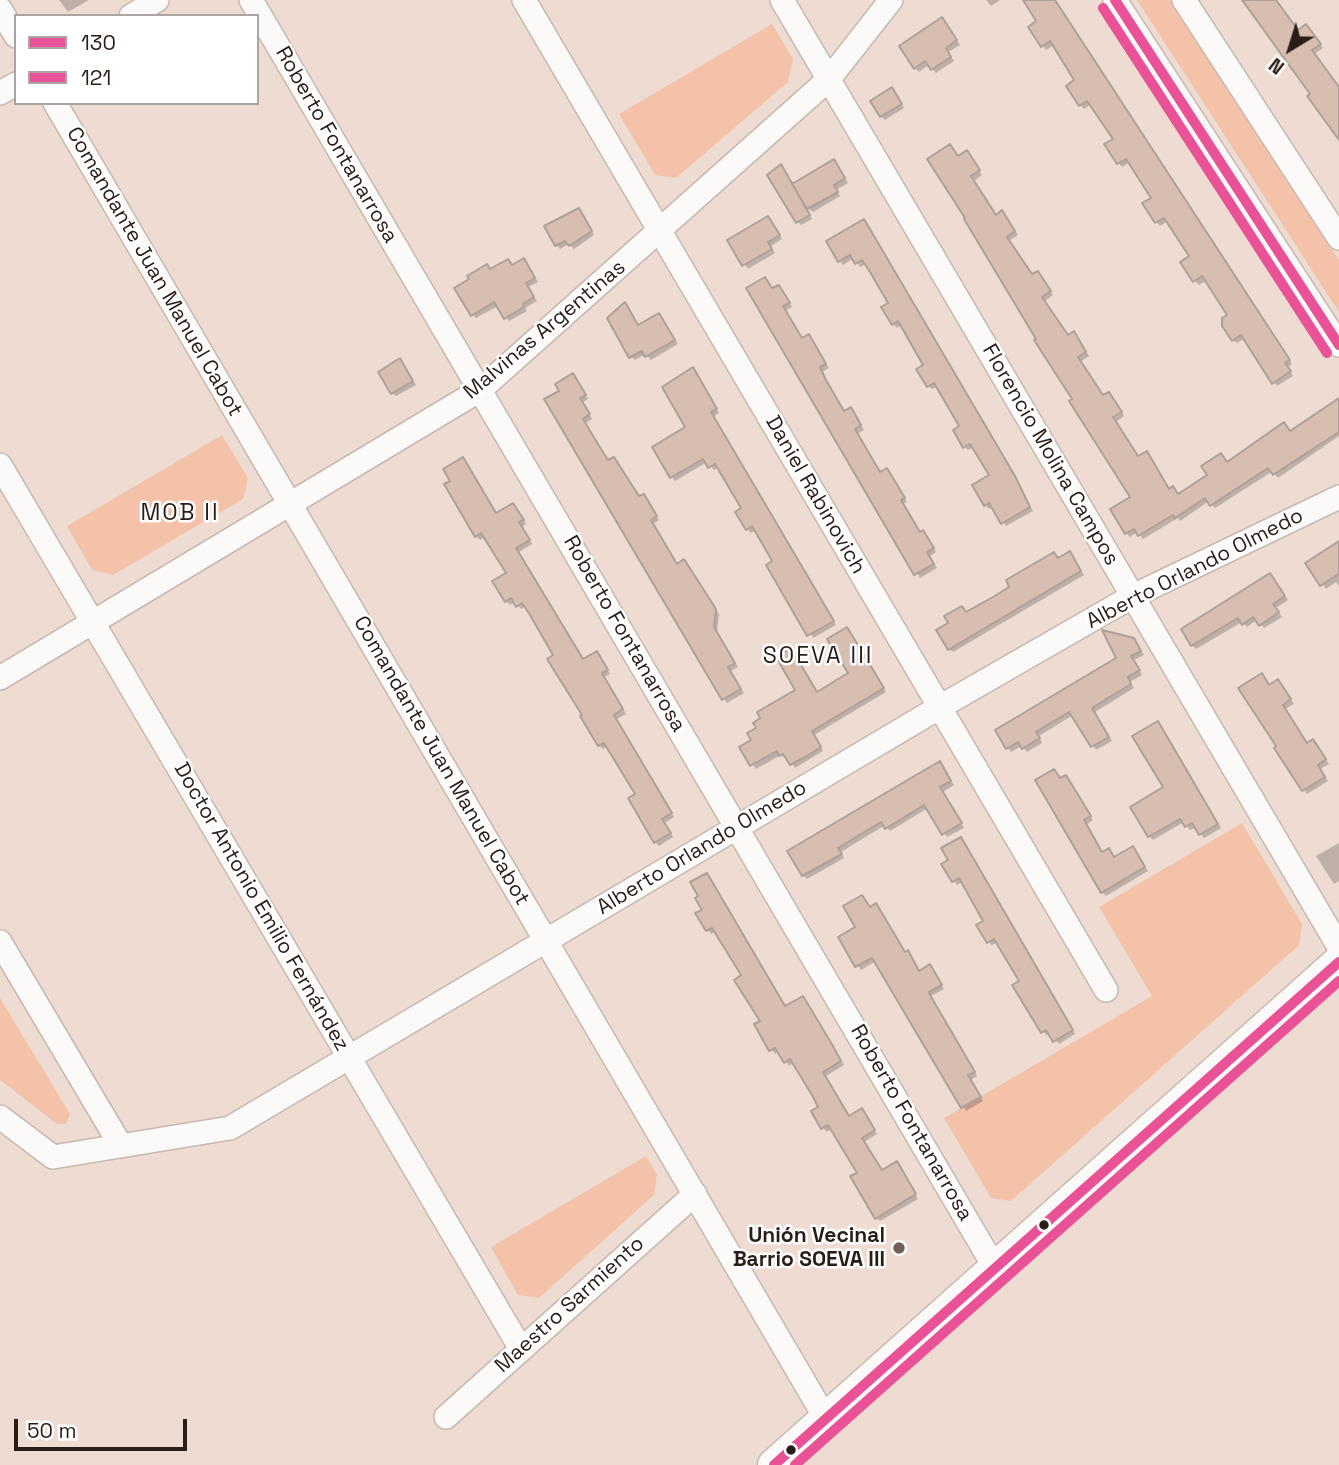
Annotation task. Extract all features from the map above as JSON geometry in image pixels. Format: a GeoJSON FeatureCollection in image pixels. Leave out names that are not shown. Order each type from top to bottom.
{"type":"FeatureCollection","features":[{"type":"Feature","properties":{"kind":"main road"},"geometry":{"type":"LineString","coordinates":[[774,1465],[1339,962]]}},
{"type":"Feature","properties":{"kind":"street"},"geometry":{"type":"LineString","coordinates":[[134,14],[157,0]]}},
{"type":"Feature","properties":{"kind":"street","name":"Roberto Fontanarrosa"},"geometry":{"type":"LineString","coordinates":[[251,0],[995,1268]]}},
{"type":"Feature","properties":{"kind":"street","name":"Daniel Rabinovich"},"geometry":{"type":"LineString","coordinates":[[524,0],[1106,990]]}},
{"type":"Feature","properties":{"kind":"street","name":"Florencio Molina Campos"},"geometry":{"type":"LineString","coordinates":[[782,0],[1339,947]]}},
{"type":"Feature","properties":{"kind":"street","name":"Malvinas Argentinas"},"geometry":{"type":"LineString","coordinates":[[0,678],[481,390],[829,79],[891,0]]}},
{"type":"Feature","properties":{"kind":"street"},"geometry":{"type":"LineString","coordinates":[[1115,0],[1339,345]]}},
{"type":"Feature","properties":{"kind":"street"},"geometry":{"type":"LineString","coordinates":[[1191,3],[1338,236]]}},
{"type":"Feature","properties":{"kind":"street"},"geometry":{"type":"LineString","coordinates":[[0,9],[14,33]]}},
{"type":"Feature","properties":{"kind":"street","name":"Comandante Juan Manuel Cabot"},"geometry":{"type":"LineString","coordinates":[[56,105],[826,1419]]}},
{"type":"Feature","properties":{"kind":"street","name":"Doctor Antonio Emilio Fernández"},"geometry":{"type":"LineString","coordinates":[[0,465],[521,1349]]}},
{"type":"Feature","properties":{"kind":"street","name":"Alberto Orlando Olmedo"},"geometry":{"type":"LineString","coordinates":[[0,1117],[53,1157],[229,1128],[940,707],[1133,596],[1339,497]]}},
{"type":"Feature","properties":{"kind":"street"},"geometry":{"type":"LineString","coordinates":[[0,942],[121,1146]]}},
{"type":"Feature","properties":{"kind":"street","name":"Maestro Sarmiento"},"geometry":{"type":"LineString","coordinates":[[446,1417],[695,1194]]}},
{"type":"Feature","properties":{"kind":"shaded area"},"geometry":{"type":"Polygon","coordinates":[[[1137,0],[1171,0],[1339,260],[1339,312],[1137,0]]]}},
{"type":"Feature","properties":{"kind":"shaded area"},"geometry":{"type":"Polygon","coordinates":[[[772,24],[793,59],[788,82],[676,178],[655,175],[619,114],[772,24]]]}},
{"type":"Feature","properties":{"kind":"shaded area"},"geometry":{"type":"Polygon","coordinates":[[[222,435],[248,478],[243,499],[113,575],[92,570],[67,526],[222,435]]]}},
{"type":"Feature","properties":{"kind":"shaded area"},"geometry":{"type":"Polygon","coordinates":[[[1242,823],[1302,924],[1299,945],[1011,1201],[991,1198],[944,1118],[1152,996],[1099,907],[1242,823]]]}},
{"type":"Feature","properties":{"kind":"shaded area"},"geometry":{"type":"Polygon","coordinates":[[[0,998],[70,1114],[66,1124],[57,1124],[0,1080],[0,998]]]}},
{"type":"Feature","properties":{"kind":"shaded area"},"geometry":{"type":"Polygon","coordinates":[[[646,1156],[657,1175],[654,1195],[539,1298],[518,1295],[491,1247],[646,1156]]]}},
{"type":"Feature","properties":{"kind":"building"},"geometry":{"type":"Polygon","coordinates":[[[1023,0],[1055,0],[1290,360],[1285,363],[1291,371],[1272,384],[1241,335],[1232,341],[1222,326],[1222,318],[1227,315],[1202,276],[1193,282],[1180,262],[1189,256],[1164,218],[1155,223],[1142,203],[1151,198],[1126,159],[1117,164],[1104,144],[1113,139],[1087,101],[1079,106],[1066,86],[1074,80],[1050,41],[1041,47],[1028,27],[1036,21],[1023,0]]]}},
{"type":"Feature","properties":{"kind":"building"},"geometry":{"type":"Polygon","coordinates":[[[1242,0],[1276,0],[1298,30],[1306,24],[1321,44],[1312,50],[1339,87],[1339,140],[1307,96],[1310,94],[1242,0]]]}},
{"type":"Feature","properties":{"kind":"building"},"geometry":{"type":"Polygon","coordinates":[[[942,17],[957,40],[946,48],[951,57],[931,70],[925,61],[914,69],[899,46],[942,17]]]}},
{"type":"Feature","properties":{"kind":"building"},"geometry":{"type":"Polygon","coordinates":[[[892,87],[902,104],[880,117],[870,101],[892,87]]]}},
{"type":"Feature","properties":{"kind":"building"},"geometry":{"type":"Polygon","coordinates":[[[950,144],[958,156],[967,150],[980,170],[971,176],[996,215],[1002,210],[1015,231],[1007,237],[1032,274],[1038,271],[1051,291],[1042,297],[1068,335],[1074,331],[1086,352],[1078,357],[1103,395],[1109,392],[1122,412],[1113,417],[1138,456],[1147,451],[1169,489],[1173,486],[1178,494],[1207,475],[1201,466],[1221,453],[1227,462],[1284,422],[1290,431],[1339,398],[1339,432],[1273,475],[1268,468],[1210,506],[1205,498],[1175,518],[1173,515],[1138,536],[1134,529],[1125,534],[1110,509],[1130,497],[1069,401],[1072,399],[927,159],[950,144]]]}},
{"type":"Feature","properties":{"kind":"building"},"geometry":{"type":"Polygon","coordinates":[[[834,159],[845,178],[834,185],[838,192],[807,209],[792,184],[834,159]]]}},
{"type":"Feature","properties":{"kind":"building"},"geometry":{"type":"Polygon","coordinates":[[[781,164],[810,215],[796,223],[767,175],[781,164]]]}},
{"type":"Feature","properties":{"kind":"building"},"geometry":{"type":"Polygon","coordinates":[[[579,208],[592,231],[569,246],[565,241],[555,246],[544,226],[579,208]]]}},
{"type":"Feature","properties":{"kind":"building"},"geometry":{"type":"Polygon","coordinates":[[[768,216],[780,235],[768,242],[772,249],[742,266],[727,240],[768,216]]]}},
{"type":"Feature","properties":{"kind":"building"},"geometry":{"type":"Polygon","coordinates":[[[864,219],[1015,476],[1030,507],[1001,524],[989,503],[984,506],[972,485],[989,475],[970,444],[963,448],[953,430],[959,426],[934,383],[927,387],[916,369],[923,365],[898,321],[892,325],[881,307],[888,303],[870,272],[862,260],[855,264],[850,255],[838,262],[826,241],[864,219]]]}},
{"type":"Feature","properties":{"kind":"building"},"geometry":{"type":"Polygon","coordinates":[[[524,258],[535,278],[526,283],[534,297],[523,304],[524,307],[504,319],[494,302],[471,316],[454,288],[487,264],[490,269],[508,259],[512,265],[524,258]]]}},
{"type":"Feature","properties":{"kind":"building"},"geometry":{"type":"Polygon","coordinates":[[[765,277],[772,288],[779,285],[790,303],[783,306],[802,338],[809,334],[826,364],[820,367],[844,411],[851,407],[861,425],[855,429],[880,472],[887,468],[905,498],[901,500],[920,532],[923,530],[934,548],[927,552],[934,564],[914,575],[746,288],[765,277]]]}},
{"type":"Feature","properties":{"kind":"building"},"geometry":{"type":"Polygon","coordinates":[[[625,302],[638,325],[659,313],[675,340],[645,357],[642,351],[629,358],[607,318],[625,302]]]}},
{"type":"Feature","properties":{"kind":"building"},"geometry":{"type":"Polygon","coordinates":[[[400,358],[413,381],[391,394],[378,372],[400,358]]]}},
{"type":"Feature","properties":{"kind":"building"},"geometry":{"type":"Polygon","coordinates":[[[693,367],[717,409],[711,412],[834,621],[807,636],[766,565],[772,561],[752,526],[746,530],[735,512],[741,508],[715,464],[708,468],[703,459],[670,478],[652,447],[685,427],[662,387],[693,367]]]}},
{"type":"Feature","properties":{"kind":"building"},"geometry":{"type":"Polygon","coordinates":[[[573,373],[586,395],[580,398],[590,414],[583,419],[601,449],[608,460],[614,457],[639,496],[644,494],[657,516],[651,520],[677,564],[684,559],[716,609],[714,627],[735,663],[728,667],[741,689],[722,700],[544,399],[559,391],[555,384],[573,373]]]}},
{"type":"Feature","properties":{"kind":"building"},"geometry":{"type":"Polygon","coordinates":[[[463,457],[496,513],[513,503],[524,520],[519,522],[530,540],[516,548],[583,659],[597,651],[608,670],[602,673],[623,709],[614,715],[672,813],[662,819],[671,833],[654,843],[628,798],[635,794],[604,743],[598,746],[580,716],[582,715],[547,659],[553,655],[530,615],[522,603],[516,607],[511,598],[505,602],[492,581],[506,573],[481,533],[475,537],[444,484],[450,481],[443,469],[463,457]]]}},
{"type":"Feature","properties":{"kind":"building"},"geometry":{"type":"Polygon","coordinates":[[[1339,541],[1339,574],[1320,586],[1305,563],[1339,541]]]}},
{"type":"Feature","properties":{"kind":"building"},"geometry":{"type":"Polygon","coordinates":[[[1070,551],[1081,571],[948,650],[936,630],[948,623],[944,616],[962,606],[966,612],[1009,587],[1006,580],[1054,552],[1058,558],[1070,551]]]}},
{"type":"Feature","properties":{"kind":"building"},"geometry":{"type":"Polygon","coordinates":[[[1270,573],[1285,596],[1273,604],[1279,612],[1259,626],[1253,617],[1242,625],[1238,618],[1191,646],[1181,629],[1270,573]]]}},
{"type":"Feature","properties":{"kind":"building"},"geometry":{"type":"Polygon","coordinates":[[[847,627],[884,688],[812,731],[821,747],[807,756],[790,765],[783,754],[779,756],[777,751],[750,766],[739,747],[751,740],[747,733],[756,728],[753,723],[760,718],[757,712],[795,690],[776,657],[791,648],[817,692],[848,673],[827,639],[847,627]]]}},
{"type":"Feature","properties":{"kind":"building"},"geometry":{"type":"Polygon","coordinates":[[[1102,630],[1134,638],[1141,651],[1131,656],[1140,670],[1128,677],[1131,684],[1092,708],[1109,737],[1091,747],[1069,712],[1036,732],[1040,738],[1022,749],[1018,742],[1006,749],[995,730],[1116,658],[1102,630]]]}},
{"type":"Feature","properties":{"kind":"building"},"geometry":{"type":"Polygon","coordinates":[[[1262,673],[1269,685],[1278,679],[1291,699],[1283,705],[1307,743],[1313,739],[1326,759],[1318,765],[1325,777],[1302,791],[1238,688],[1262,673]]]}},
{"type":"Feature","properties":{"kind":"building"},"geometry":{"type":"Polygon","coordinates":[[[1158,721],[1218,824],[1199,835],[1192,823],[1185,827],[1180,819],[1148,837],[1130,807],[1163,787],[1132,736],[1158,721]]]}},
{"type":"Feature","properties":{"kind":"building"},"geometry":{"type":"Polygon","coordinates":[[[940,761],[951,781],[940,787],[962,823],[942,835],[924,805],[885,829],[881,822],[838,848],[842,854],[802,876],[787,851],[940,761]]]}},
{"type":"Feature","properties":{"kind":"building"},"geometry":{"type":"Polygon","coordinates":[[[1054,769],[1060,778],[1066,775],[1091,816],[1084,820],[1102,852],[1109,848],[1114,857],[1133,846],[1145,867],[1101,893],[1035,780],[1054,769]]]}},
{"type":"Feature","properties":{"kind":"building"},"geometry":{"type":"Polygon","coordinates":[[[961,837],[1073,1030],[1053,1042],[1046,1030],[1041,1033],[1012,985],[1019,981],[994,939],[987,943],[976,925],[983,921],[959,878],[952,882],[941,864],[948,860],[941,848],[961,837]]]}},
{"type":"Feature","properties":{"kind":"building"},"geometry":{"type":"Polygon","coordinates":[[[707,873],[785,1006],[803,996],[833,1046],[841,1061],[823,1072],[849,1116],[862,1108],[875,1130],[862,1138],[882,1170],[897,1161],[916,1194],[875,1219],[850,1176],[857,1173],[828,1125],[821,1129],[811,1111],[818,1107],[812,1095],[790,1059],[784,1063],[775,1048],[769,1051],[754,1024],[760,1021],[734,980],[741,975],[712,928],[706,931],[695,913],[702,910],[690,882],[707,873]]]}},
{"type":"Feature","properties":{"kind":"building"},"geometry":{"type":"Polygon","coordinates":[[[862,895],[870,907],[876,903],[919,971],[930,964],[942,985],[929,992],[930,995],[975,1072],[968,1075],[981,1097],[961,1108],[872,958],[855,967],[838,937],[855,927],[843,906],[862,895]]]}},
{"type":"Feature","properties":{"kind":"transit line","name":"130"},"geometry":{"type":"LineString","coordinates":[[1115,0],[1339,345]]}},
{"type":"Feature","properties":{"kind":"transit line","name":"121"},"geometry":{"type":"LineString","coordinates":[[1103,8],[1327,353]]}},
{"type":"Feature","properties":{"kind":"transit line","name":"130"},"geometry":{"type":"LineString","coordinates":[[774,1465],[1339,962]]}},
{"type":"Feature","properties":{"kind":"transit line","name":"121"},"geometry":{"type":"LineString","coordinates":[[795,1465],[1339,981]]}},
{"type":"Feature","properties":{"kind":"place","name":"Unión Vecinal Barrio SOEVA III"},"geometry":{"type":"Point","coordinates":[899,1248]}},
{"type":"Feature","properties":{"kind":"district","name":"MOB II"},"geometry":{"type":"Point","coordinates":[180,514]}},
{"type":"Feature","properties":{"kind":"district","name":"SOEVA III"},"geometry":{"type":"Point","coordinates":[818,657]}}]}
